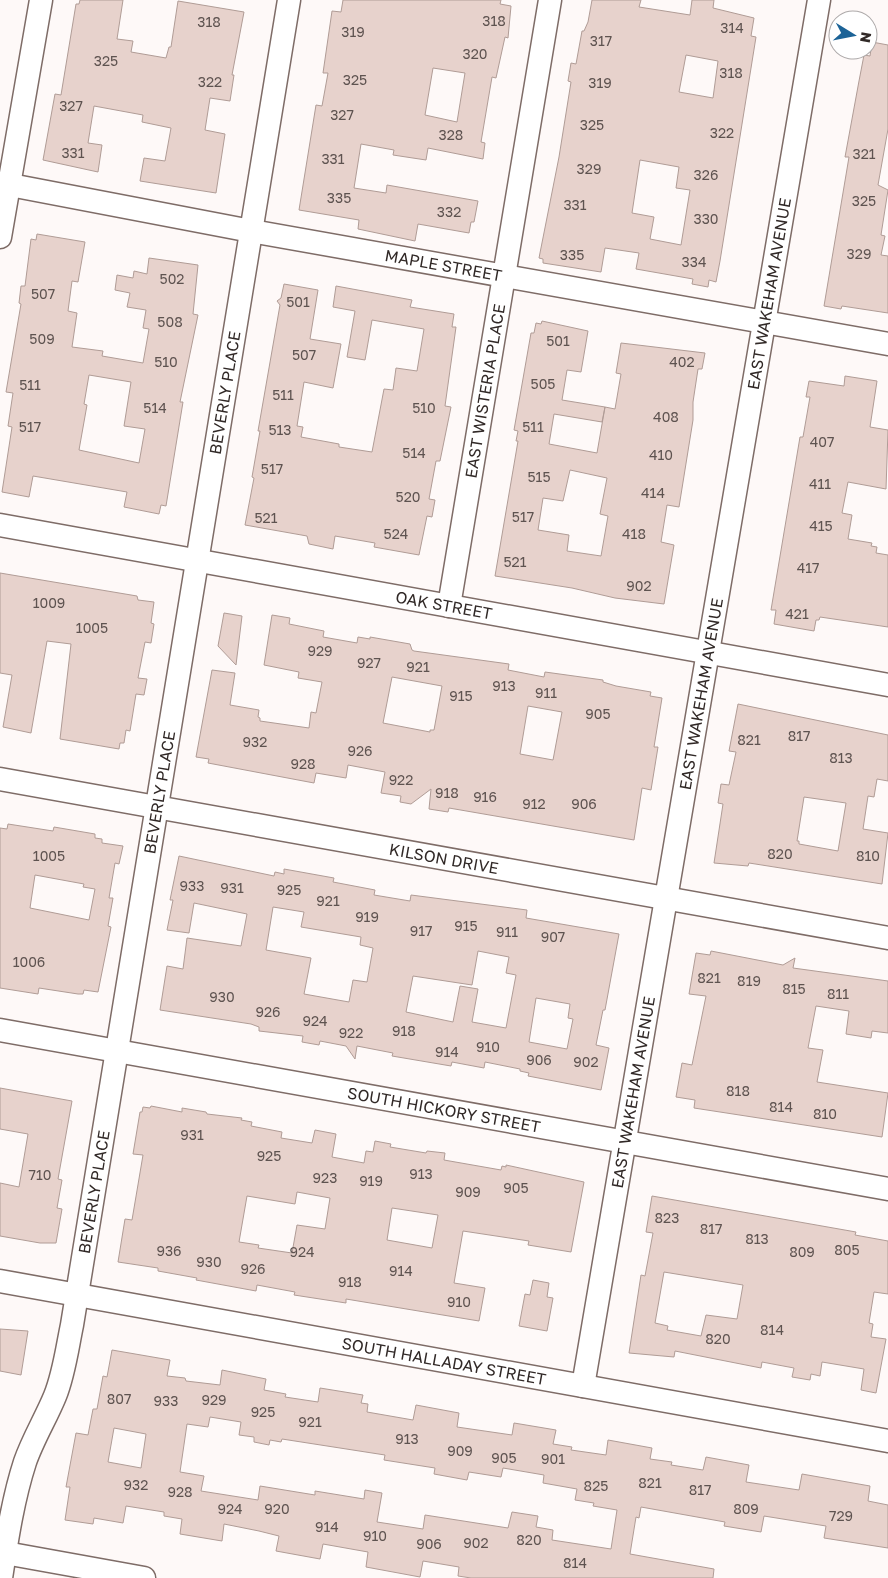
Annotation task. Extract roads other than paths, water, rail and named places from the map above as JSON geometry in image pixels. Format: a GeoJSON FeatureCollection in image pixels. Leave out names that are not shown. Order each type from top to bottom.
{"type":"FeatureCollection","features":[{"type":"Feature","properties":{"kind":"street"},"geometry":{"type":"LineString","coordinates":[[0,237],[5,184],[41,0]]}},
{"type":"Feature","properties":{"kind":"street","name":"BEVERLY PLACE"},"geometry":{"type":"LineString","coordinates":[[1,1578],[2,1553],[25,1462],[36,1434],[55,1396],[64,1366],[77,1295],[289,0]]}},
{"type":"Feature","properties":{"kind":"street","name":"EAST WISTERIA PLACE"},"geometry":{"type":"LineString","coordinates":[[449,606],[550,0]]}},
{"type":"Feature","properties":{"kind":"street","name":"EAST WAKEHAM AVENUE"},"geometry":{"type":"LineString","coordinates":[[583,1386],[819,0]]}},
{"type":"Feature","properties":{"kind":"street","name":"MAPLE STREET"},"geometry":{"type":"LineString","coordinates":[[5,184],[251,231],[504,274],[888,344]]}},
{"type":"Feature","properties":{"kind":"street","name":"OAK STREET"},"geometry":{"type":"LineString","coordinates":[[0,525],[888,685]]}},
{"type":"Feature","properties":{"kind":"street","name":"KILSON DRIVE"},"geometry":{"type":"LineString","coordinates":[[0,779],[888,938]]}},
{"type":"Feature","properties":{"kind":"street","name":"SOUTH HICKORY STREET"},"geometry":{"type":"LineString","coordinates":[[0,1030],[888,1189]]}},
{"type":"Feature","properties":{"kind":"street","name":"SOUTH HALLADAY STREET"},"geometry":{"type":"LineString","coordinates":[[0,1281],[888,1441]]}},
{"type":"Feature","properties":{"kind":"street"},"geometry":{"type":"LineString","coordinates":[[2,1553],[144,1578]]}}]}
